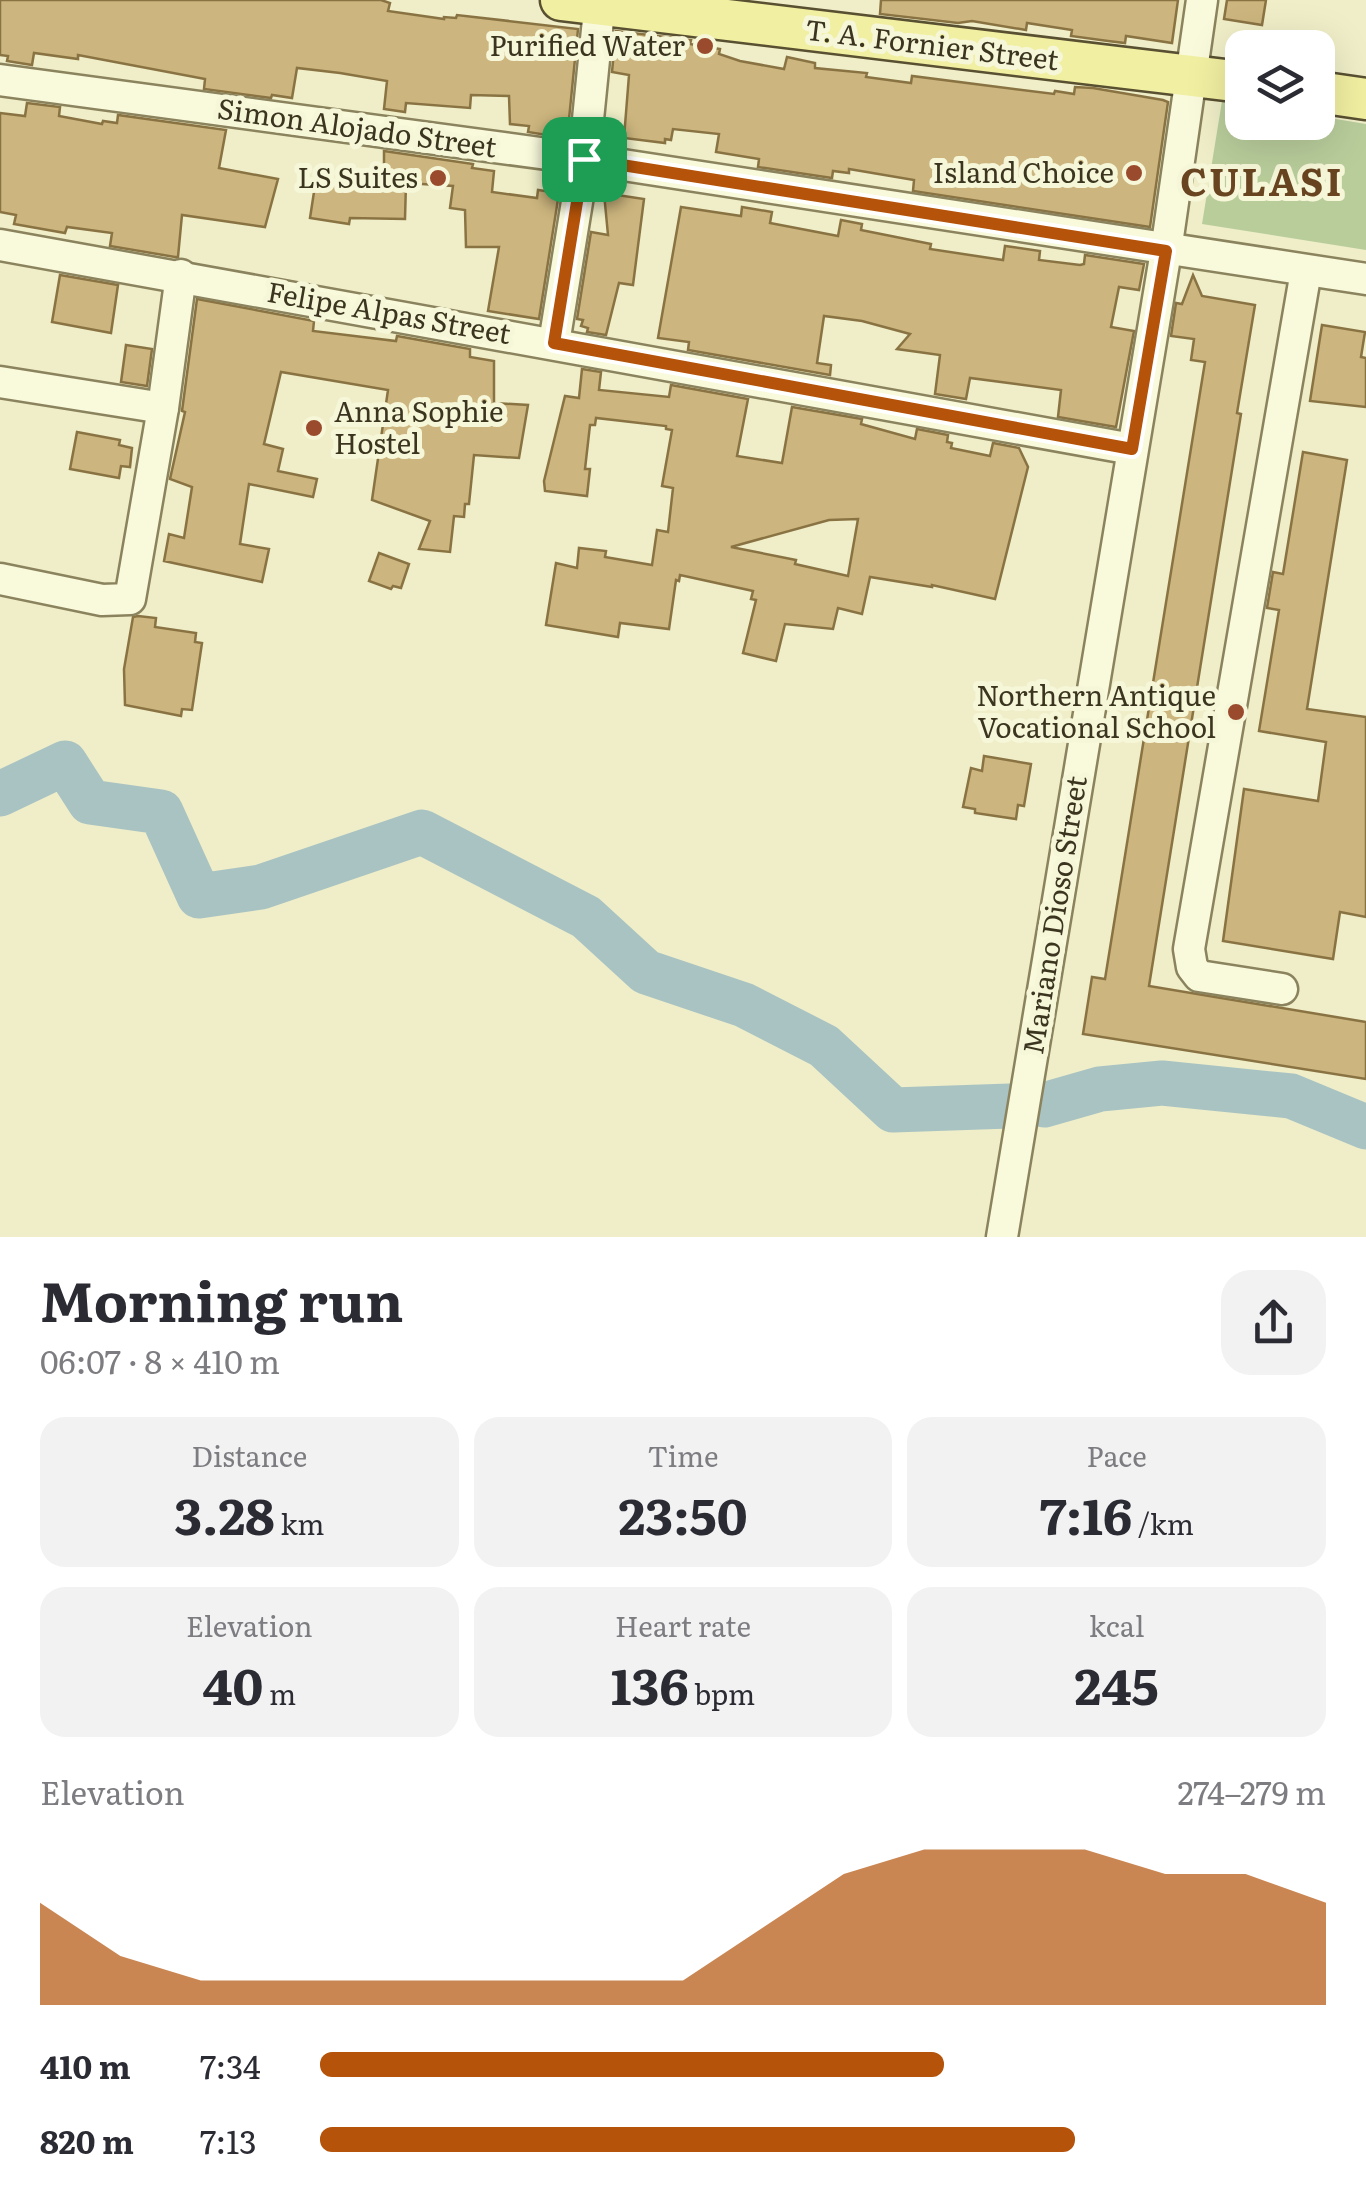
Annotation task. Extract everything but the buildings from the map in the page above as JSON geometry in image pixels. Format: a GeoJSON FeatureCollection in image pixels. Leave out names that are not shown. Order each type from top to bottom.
{"type":"FeatureCollection","features":[{"type":"Feature","properties":{"kind":"main road","name":"T. A. Fornier Street"},"geometry":{"type":"LineString","coordinates":[[587,2],[1225,80]]}},
{"type":"Feature","properties":{"kind":"main road"},"geometry":{"type":"LineString","coordinates":[[1335,94],[1366,98]]}},
{"type":"Feature","properties":{"kind":"street","name":"Mariano Dioso Street"},"geometry":{"type":"LineString","coordinates":[[1002,1237],[1166,251],[1202,0]]}},
{"type":"Feature","properties":{"kind":"street"},"geometry":{"type":"LineString","coordinates":[[554,343],[584,159],[587,2]]}},
{"type":"Feature","properties":{"kind":"street","name":"Simon Alojado Street"},"geometry":{"type":"LineString","coordinates":[[0,80],[584,159],[1366,279]]}},
{"type":"Feature","properties":{"kind":"street","name":"Felipe Alpas Street"},"geometry":{"type":"LineString","coordinates":[[0,245],[1132,449]]}},
{"type":"Feature","properties":{"kind":"street"},"geometry":{"type":"LineString","coordinates":[[1282,989],[1199,976],[1192,967],[1189,949],[1306,271]]}},
{"type":"Feature","properties":{"kind":"street"},"geometry":{"type":"LineString","coordinates":[[0,578],[102,600],[130,599],[181,275]]}},
{"type":"Feature","properties":{"kind":"street"},"geometry":{"type":"LineString","coordinates":[[0,382],[163,408]]}},
{"type":"Feature","properties":{"kind":"green space"},"geometry":{"type":"Polygon","coordinates":[[[1222,101],[1225,140],[1335,140],[1335,119],[1366,124],[1366,250],[1202,224],[1222,101]]]}},
{"type":"Feature","properties":{"kind":"waterway"},"geometry":{"type":"LineString","coordinates":[[0,794],[65,763],[90,802],[161,812],[199,896],[261,887],[422,832],[586,917],[646,972],[744,1005],[824,1046],[893,1110],[1010,1106]]}},
{"type":"Feature","properties":{"kind":"waterway"},"geometry":{"type":"LineString","coordinates":[[1044,1105],[1100,1089],[1162,1083],[1291,1096],[1366,1127]]}},
{"type":"Feature","properties":{"kind":"place","name":"Purified Water"},"geometry":{"type":"Point","coordinates":[705,46]}},
{"type":"Feature","properties":{"kind":"place","name":"Island Choice"},"geometry":{"type":"Point","coordinates":[1134,173]}},
{"type":"Feature","properties":{"kind":"place","name":"LS Suites"},"geometry":{"type":"Point","coordinates":[438,178]}},
{"type":"Feature","properties":{"kind":"place","name":"Anna Sophie Hostel"},"geometry":{"type":"Point","coordinates":[314,428]}},
{"type":"Feature","properties":{"kind":"place","name":"Northern Antique Vocational School"},"geometry":{"type":"Point","coordinates":[1236,712]}},
{"type":"Feature","properties":{"kind":"district","name":"CULASI"},"geometry":{"type":"Point","coordinates":[1262,183]}},
{"type":"Feature","properties":{"kind":"route"},"geometry":{"type":"LineString","coordinates":[[584,159],[1166,251],[1132,449],[554,343],[584,159]]}}]}
